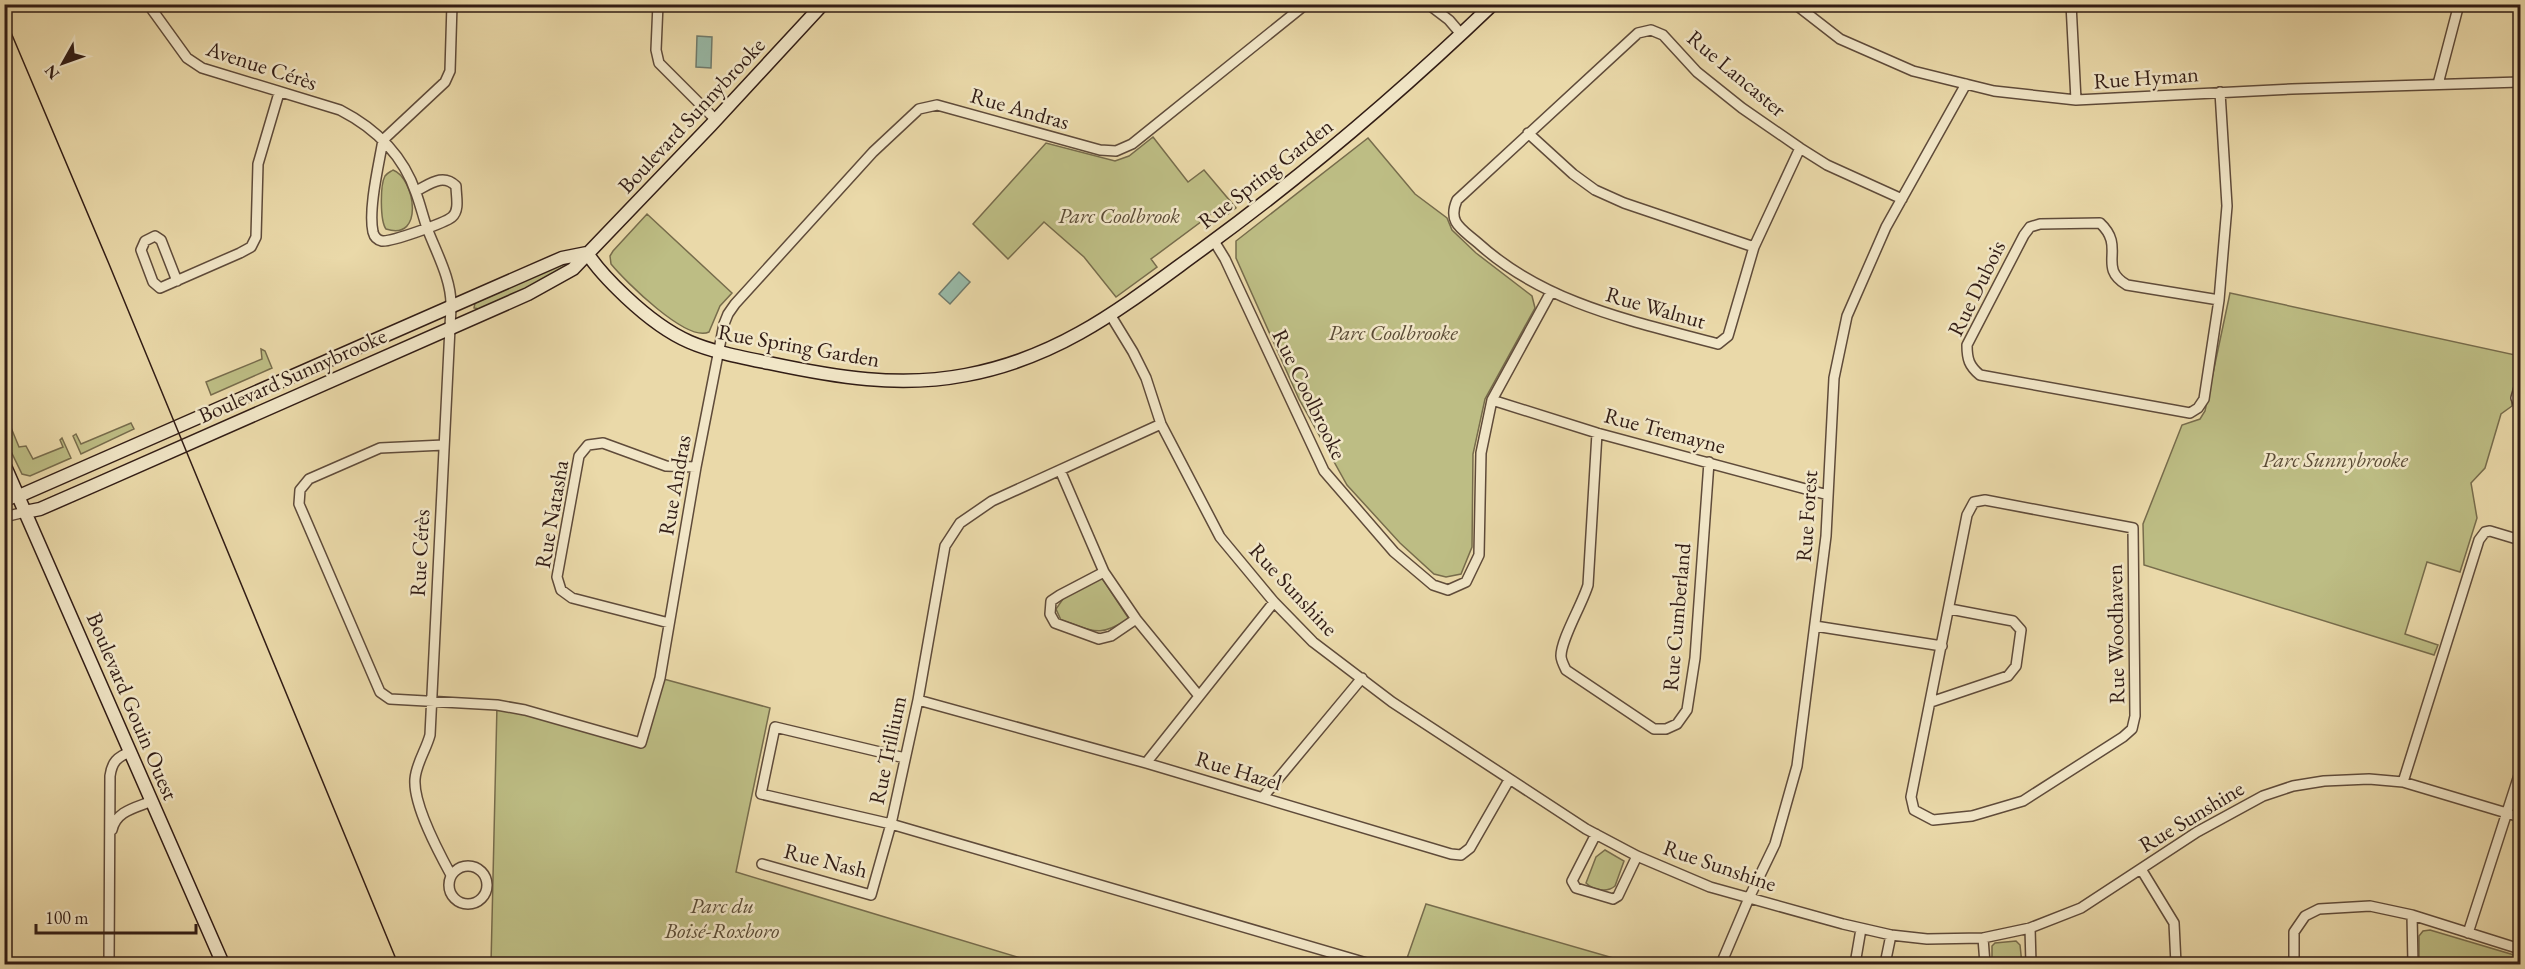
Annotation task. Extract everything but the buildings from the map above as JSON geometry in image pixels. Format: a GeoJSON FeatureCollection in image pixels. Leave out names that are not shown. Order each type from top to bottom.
{"type":"FeatureCollection","features":[{"type":"Feature","properties":{"kind":"street","name":"Avenue Cérès"},"geometry":{"type":"LineString","coordinates":[[148,4],[187,58],[202,69],[340,110],[361,121],[383,140]]}},
{"type":"Feature","properties":{"kind":"street"},"geometry":{"type":"LineString","coordinates":[[416,191],[439,179],[450,180],[456,186],[457,209],[452,218],[410,235],[383,241],[376,239],[373,233],[373,207],[383,140],[445,82],[450,71],[452,4]]}},
{"type":"Feature","properties":{"kind":"street"},"geometry":{"type":"LineString","coordinates":[[657,4],[656,50],[659,63],[716,120]]}},
{"type":"Feature","properties":{"kind":"street","name":"Boulevard Sunnybrooke"},"geometry":{"type":"LineString","coordinates":[[4,517],[40,509],[542,288],[573,268],[716,120],[823,4]]}},
{"type":"Feature","properties":{"kind":"street","name":"Rue Andras"},"geometry":{"type":"LineString","coordinates":[[444,445],[380,448],[309,478],[300,490],[299,504],[380,692],[390,699],[497,705],[525,710],[641,743],[660,678],[696,467],[726,319],[735,304],[873,152],[919,109],[936,105],[1100,150],[1116,151],[1132,144],[1306,4]]}},
{"type":"Feature","properties":{"kind":"street"},"geometry":{"type":"LineString","coordinates":[[1428,4],[1449,20],[1461,34]]}},
{"type":"Feature","properties":{"kind":"street","name":"Rue Spring Garden"},"geometry":{"type":"LineString","coordinates":[[587,253],[599,271],[660,326],[687,342],[719,352],[850,378],[893,382],[937,379],[984,372],[1032,357],[1062,344],[1111,315],[1214,241],[1348,134],[1493,4]]}},
{"type":"Feature","properties":{"kind":"street","name":"Rue Hyman"},"geometry":{"type":"LineString","coordinates":[[1795,4],[1840,39],[1913,71],[1994,91],[2076,100],[2220,92],[2520,82]]}},
{"type":"Feature","properties":{"kind":"street"},"geometry":{"type":"LineString","coordinates":[[2072,4],[2076,100]]}},
{"type":"Feature","properties":{"kind":"street"},"geometry":{"type":"LineString","coordinates":[[2438,84],[2459,4]]}},
{"type":"Feature","properties":{"kind":"street","name":"Rue Lancaster"},"geometry":{"type":"LineString","coordinates":[[1457,200],[1638,33],[1651,30],[1663,35],[1697,72],[1742,108],[1800,148],[1827,165],[1902,199]]}},
{"type":"Feature","properties":{"kind":"street","name":"Rue Forest"},"geometry":{"type":"LineString","coordinates":[[1721,964],[1775,844],[1797,766],[1826,536],[1834,378],[1847,316],[1886,227],[1966,84]]}},
{"type":"Feature","properties":{"kind":"street","name":"Rue Dubois"},"geometry":{"type":"LineString","coordinates":[[2219,300],[2127,285],[2118,279],[2112,268],[2113,241],[2109,232],[2100,223],[2040,224],[2030,227],[2024,236],[1967,345],[1967,359],[1980,375],[2190,413],[2198,408],[2204,399],[2219,300],[2227,206],[2220,92]]}},
{"type":"Feature","properties":{"kind":"street"},"geometry":{"type":"LineString","coordinates":[[177,280],[161,240],[155,236],[145,241],[141,250],[156,286],[160,288],[251,247],[256,237],[258,164],[279,93]]}},
{"type":"Feature","properties":{"kind":"street"},"geometry":{"type":"LineString","coordinates":[[1528,133],[1573,174],[1595,190],[1624,203],[1754,247]]}},
{"type":"Feature","properties":{"kind":"street","name":"Rue Cérès"},"geometry":{"type":"LineString","coordinates":[[383,140],[400,159],[416,191],[451,294],[430,735],[417,768],[415,793],[436,847],[451,875],[449,887],[455,898],[466,903],[476,901],[483,896],[485,878],[478,869],[460,867],[451,875]]}},
{"type":"Feature","properties":{"kind":"street","name":"Rue Walnut"},"geometry":{"type":"LineString","coordinates":[[1457,200],[1452,211],[1455,222],[1498,261],[1551,292],[1590,308],[1718,344],[1728,336],[1754,247],[1800,148]]}},
{"type":"Feature","properties":{"kind":"street","name":"Rue Coolbrooke"},"geometry":{"type":"LineString","coordinates":[[1214,241],[1225,259],[1324,471],[1394,552],[1433,585],[1448,590],[1466,582],[1479,555],[1481,453],[1492,400],[1551,292]]}},
{"type":"Feature","properties":{"kind":"street","name":"Boulevard Sunnybrooke"},"geometry":{"type":"LineString","coordinates":[[4,502],[562,258],[587,253]]}},
{"type":"Feature","properties":{"kind":"street","name":"Rue Sunshine"},"geometry":{"type":"LineString","coordinates":[[1111,315],[1146,378],[1161,424],[1220,537],[1274,602],[1312,642],[1392,702],[1509,780],[1596,834],[1637,856],[1710,887],[1861,929],[1891,935],[1927,939],[1983,938],[2030,928],[2081,908],[2198,832],[2263,796],[2293,786],[2324,781],[2403,782],[2520,817]]}},
{"type":"Feature","properties":{"kind":"street"},"geometry":{"type":"LineString","coordinates":[[2520,384],[2516,398],[2520,408]]}},
{"type":"Feature","properties":{"kind":"street","name":"Rue Tremayne"},"geometry":{"type":"LineString","coordinates":[[1492,400],[1597,433],[1828,495]]}},
{"type":"Feature","properties":{"kind":"street","name":"Rue Trillium"},"geometry":{"type":"LineString","coordinates":[[1161,424],[975,511],[960,523],[945,546],[918,700],[891,824],[1370,964]]}},
{"type":"Feature","properties":{"kind":"street","name":"Rue Cumberland"},"geometry":{"type":"LineString","coordinates":[[1597,433],[1588,585],[1583,602],[1563,644],[1561,657],[1566,670],[1654,729],[1666,729],[1677,724],[1687,710],[1695,658],[1708,462]]}},
{"type":"Feature","properties":{"kind":"street","name":"Rue Natasha"},"geometry":{"type":"LineString","coordinates":[[669,623],[572,598],[561,590],[557,577],[579,456],[588,445],[603,443],[666,466],[696,467]]}},
{"type":"Feature","properties":{"kind":"street","name":"Boulevard Gouin Ouest"},"geometry":{"type":"LineString","coordinates":[[4,464],[223,964]]}},
{"type":"Feature","properties":{"kind":"street"},"geometry":{"type":"LineString","coordinates":[[1060,470],[1104,572],[1136,619],[1198,696]]}},
{"type":"Feature","properties":{"kind":"street","name":"Rue Woodhaven"},"geometry":{"type":"LineString","coordinates":[[1985,500],[2133,528],[2135,716],[2132,729],[2023,801],[1972,816],[1933,820],[1914,810],[1911,797],[1942,646],[1967,515],[1974,502],[1985,500]]}},
{"type":"Feature","properties":{"kind":"street"},"geometry":{"type":"LineString","coordinates":[[2403,782],[2479,540],[2485,532],[2490,531],[2520,540]]}},
{"type":"Feature","properties":{"kind":"street"},"geometry":{"type":"LineString","coordinates":[[1104,572],[1051,601],[1050,614],[1055,623],[1099,639],[1111,636],[1136,619]]}},
{"type":"Feature","properties":{"kind":"street"},"geometry":{"type":"LineString","coordinates":[[1146,763],[1274,602]]}},
{"type":"Feature","properties":{"kind":"street"},"geometry":{"type":"LineString","coordinates":[[1931,702],[2008,676],[2016,666],[2021,630],[2013,621],[1950,609]]}},
{"type":"Feature","properties":{"kind":"street"},"geometry":{"type":"LineString","coordinates":[[1815,626],[1942,646]]}},
{"type":"Feature","properties":{"kind":"street"},"geometry":{"type":"LineString","coordinates":[[1263,797],[1362,678]]}},
{"type":"Feature","properties":{"kind":"street","name":"Rue Hazel"},"geometry":{"type":"LineString","coordinates":[[918,700],[1146,763],[1451,854],[1461,855],[1470,848],[1509,780]]}},
{"type":"Feature","properties":{"kind":"street"},"geometry":{"type":"LineString","coordinates":[[891,824],[761,794],[775,727],[905,758]]}},
{"type":"Feature","properties":{"kind":"street"},"geometry":{"type":"LineString","coordinates":[[109,964],[111,770],[117,757],[130,752]]}},
{"type":"Feature","properties":{"kind":"street"},"geometry":{"type":"LineString","coordinates":[[2468,933],[2520,772]]}},
{"type":"Feature","properties":{"kind":"street"},"geometry":{"type":"LineString","coordinates":[[111,842],[114,824],[118,817],[152,801]]}},
{"type":"Feature","properties":{"kind":"street","name":"Rue Nash"},"geometry":{"type":"LineString","coordinates":[[762,864],[871,895],[891,824]]}},
{"type":"Feature","properties":{"kind":"street"},"geometry":{"type":"LineString","coordinates":[[1596,834],[1572,881],[1576,888],[1613,899],[1618,896],[1637,856]]}},
{"type":"Feature","properties":{"kind":"street"},"geometry":{"type":"LineString","coordinates":[[2141,869],[2174,923],[2176,964]]}},
{"type":"Feature","properties":{"kind":"street"},"geometry":{"type":"LineString","coordinates":[[2294,964],[2294,932],[2305,916],[2319,909],[2370,906],[2412,915],[2520,950]]}},
{"type":"Feature","properties":{"kind":"street"},"geometry":{"type":"LineString","coordinates":[[2412,915],[2413,964]]}},
{"type":"Feature","properties":{"kind":"street"},"geometry":{"type":"LineString","coordinates":[[2030,928],[2031,964]]}},
{"type":"Feature","properties":{"kind":"street"},"geometry":{"type":"LineString","coordinates":[[1855,964],[1861,929]]}},
{"type":"Feature","properties":{"kind":"street"},"geometry":{"type":"LineString","coordinates":[[1885,964],[1891,935]]}},
{"type":"Feature","properties":{"kind":"street"},"geometry":{"type":"LineString","coordinates":[[1983,938],[1985,964]]}},
{"type":"Feature","properties":{"kind":"green space","name":"Parc Coolbrook"},"geometry":{"type":"Polygon","coordinates":[[[1153,137],[1188,182],[1204,170],[1236,208],[1228,214],[1221,207],[1151,259],[1157,267],[1116,297],[1084,257],[1044,222],[1008,259],[973,224],[1046,143],[1115,161],[1129,156],[1153,137]]]}},
{"type":"Feature","properties":{"kind":"green space","name":"Parc Coolbrooke"},"geometry":{"type":"Polygon","coordinates":[[[1368,138],[1415,194],[1447,218],[1452,230],[1476,253],[1532,296],[1535,308],[1485,399],[1473,454],[1472,547],[1461,574],[1446,577],[1434,574],[1400,543],[1347,485],[1299,399],[1236,258],[1236,241],[1368,138]]]}},
{"type":"Feature","properties":{"kind":"green space"},"geometry":{"type":"Polygon","coordinates":[[[393,170],[401,175],[407,184],[412,207],[411,218],[407,226],[398,231],[386,229],[382,211],[383,181],[386,175],[393,170]]]}},
{"type":"Feature","properties":{"kind":"green space"},"geometry":{"type":"Polygon","coordinates":[[[647,214],[732,293],[720,306],[709,332],[699,333],[672,320],[642,296],[611,264],[610,256],[613,251],[647,214]]]}},
{"type":"Feature","properties":{"kind":"green space"},"geometry":{"type":"Polygon","coordinates":[[[565,263],[567,265],[529,287],[479,309],[474,308],[475,303],[565,263]]]}},
{"type":"Feature","properties":{"kind":"green space","name":"Parc Sunnybrooke"},"geometry":{"type":"Polygon","coordinates":[[[2230,293],[2520,356],[2512,393],[2512,406],[2501,414],[2485,468],[2471,483],[2477,518],[2460,572],[2427,562],[2405,634],[2438,645],[2434,655],[2144,565],[2143,524],[2182,425],[2200,419],[2205,411],[2230,293]]]}},
{"type":"Feature","properties":{"kind":"green space"},"geometry":{"type":"Polygon","coordinates":[[[261,349],[265,351],[272,368],[211,395],[206,382],[262,359],[261,349]]]}},
{"type":"Feature","properties":{"kind":"green space"},"geometry":{"type":"Polygon","coordinates":[[[5,413],[19,447],[26,446],[33,459],[63,447],[60,440],[62,438],[71,458],[30,476],[22,474],[5,439],[5,413]]]}},
{"type":"Feature","properties":{"kind":"green space"},"geometry":{"type":"Polygon","coordinates":[[[131,423],[134,429],[81,454],[73,436],[76,434],[81,444],[131,423]]]}},
{"type":"Feature","properties":{"kind":"green space"},"geometry":{"type":"Polygon","coordinates":[[[1102,578],[1129,619],[1102,631],[1089,630],[1061,620],[1056,609],[1065,596],[1102,578]]]}},
{"type":"Feature","properties":{"kind":"green space","name":"Parc du Boisé-Roxboro"},"geometry":{"type":"Polygon","coordinates":[[[660,678],[770,708],[736,872],[1027,960],[1025,964],[491,964],[497,705],[641,743],[660,678]]]}},
{"type":"Feature","properties":{"kind":"green space"},"geometry":{"type":"Polygon","coordinates":[[[1605,850],[1624,861],[1615,886],[1600,890],[1586,883],[1596,857],[1605,850]]]}},
{"type":"Feature","properties":{"kind":"green space"},"geometry":{"type":"Polygon","coordinates":[[[1426,904],[1634,964],[1405,964],[1426,904]]]}},
{"type":"Feature","properties":{"kind":"green space"},"geometry":{"type":"Polygon","coordinates":[[[2430,930],[2514,955],[2518,960],[2516,964],[2419,964],[2419,936],[2423,931],[2430,930]]]}},
{"type":"Feature","properties":{"kind":"green space"},"geometry":{"type":"Polygon","coordinates":[[[2016,941],[2020,945],[2022,964],[1992,964],[1992,946],[1995,943],[2016,941]]]}},
{"type":"Feature","properties":{"kind":"shaded area"},"geometry":{"type":"Polygon","coordinates":[[[697,36],[712,37],[711,68],[696,67],[697,36]]]}},
{"type":"Feature","properties":{"kind":"shaded area"},"geometry":{"type":"Polygon","coordinates":[[[959,272],[970,282],[950,304],[939,294],[959,272]]]}},
{"type":"Feature","properties":{"kind":"tram line"},"geometry":{"type":"LineString","coordinates":[[4,16],[398,964]]}}]}
